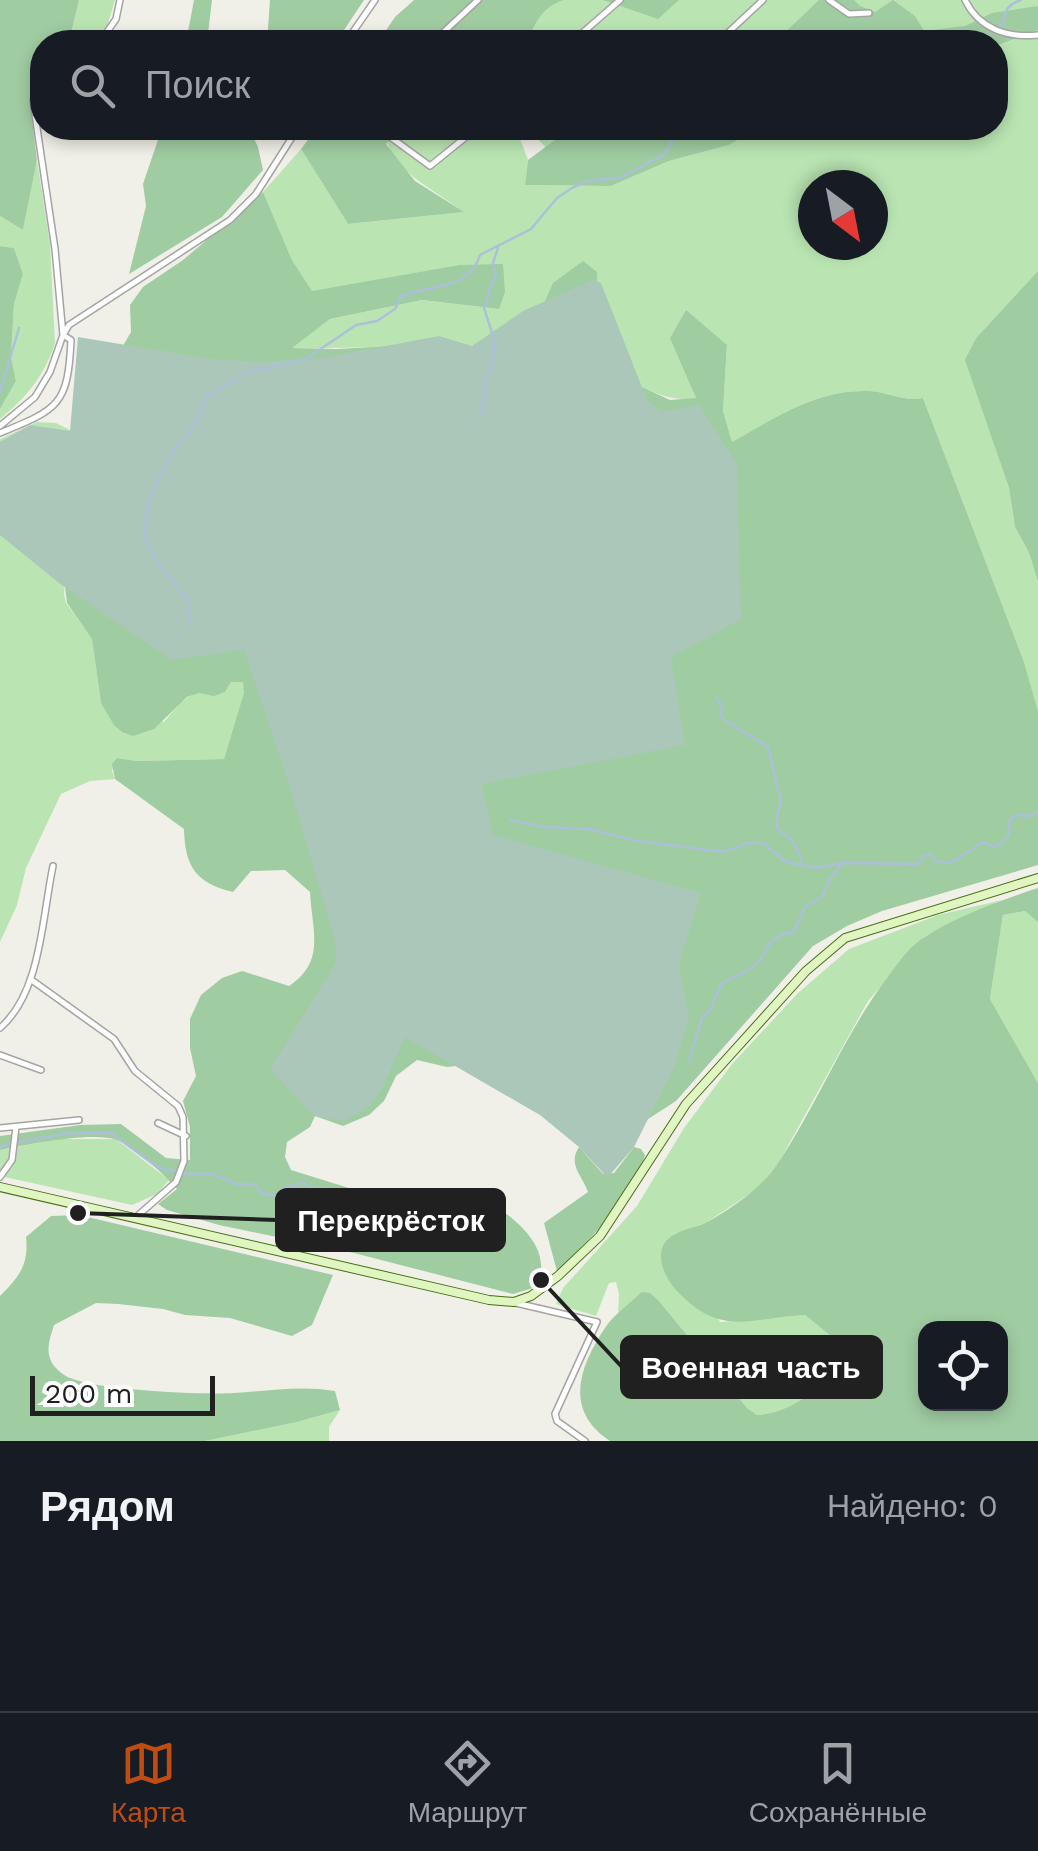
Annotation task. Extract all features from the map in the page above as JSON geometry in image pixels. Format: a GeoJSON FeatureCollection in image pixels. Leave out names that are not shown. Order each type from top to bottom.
{"type":"FeatureCollection","features":[{"type":"Feature","properties":{"kind":"street"},"geometry":{"type":"LineString","coordinates":[[108,30],[116,19],[120,0]]}},
{"type":"Feature","properties":{"kind":"street"},"geometry":{"type":"LineString","coordinates":[[354,30],[375,0]]}},
{"type":"Feature","properties":{"kind":"street"},"geometry":{"type":"LineString","coordinates":[[446,30],[478,0]]}},
{"type":"Feature","properties":{"kind":"street"},"geometry":{"type":"LineString","coordinates":[[586,30],[620,0]]}},
{"type":"Feature","properties":{"kind":"street"},"geometry":{"type":"LineString","coordinates":[[731,30],[763,0]]}},
{"type":"Feature","properties":{"kind":"street"},"geometry":{"type":"LineString","coordinates":[[830,0],[849,14],[869,13]]}},
{"type":"Feature","properties":{"kind":"street"},"geometry":{"type":"LineString","coordinates":[[965,0],[978,20],[994,30]]}},
{"type":"Feature","properties":{"kind":"street"},"geometry":{"type":"LineString","coordinates":[[1008,34],[1038,35]]}},
{"type":"Feature","properties":{"kind":"street"},"geometry":{"type":"LineString","coordinates":[[41,140],[63,335]]}},
{"type":"Feature","properties":{"kind":"street"},"geometry":{"type":"LineString","coordinates":[[0,430],[35,397],[50,372],[68,326],[230,220],[256,194],[290,140]]}},
{"type":"Feature","properties":{"kind":"street"},"geometry":{"type":"LineString","coordinates":[[394,140],[430,166],[462,140]]}},
{"type":"Feature","properties":{"kind":"street"},"geometry":{"type":"LineString","coordinates":[[0,430],[50,410],[62,398],[71,340],[63,335]]}},
{"type":"Feature","properties":{"kind":"street"},"geometry":{"type":"LineString","coordinates":[[0,1028],[24,1000],[32,981],[53,866]]}},
{"type":"Feature","properties":{"kind":"street"},"geometry":{"type":"LineString","coordinates":[[514,1302],[546,1287],[600,1236],[686,1104],[806,971],[845,938],[1038,878]]}},
{"type":"Feature","properties":{"kind":"street"},"geometry":{"type":"LineString","coordinates":[[32,981],[114,1039],[135,1070],[178,1106],[183,1117],[186,1136],[178,1176],[163,1195],[134,1219]]}},
{"type":"Feature","properties":{"kind":"street"},"geometry":{"type":"LineString","coordinates":[[0,1055],[41,1070]]}},
{"type":"Feature","properties":{"kind":"street"},"geometry":{"type":"LineString","coordinates":[[0,1128],[79,1120]]}},
{"type":"Feature","properties":{"kind":"street"},"geometry":{"type":"LineString","coordinates":[[158,1123],[186,1136]]}},
{"type":"Feature","properties":{"kind":"street"},"geometry":{"type":"LineString","coordinates":[[0,1177],[12,1160],[16,1127]]}},
{"type":"Feature","properties":{"kind":"street"},"geometry":{"type":"LineString","coordinates":[[0,1188],[597,1322],[555,1414],[558,1421],[586,1441]]}},
{"type":"Feature","properties":{"kind":"green space"},"geometry":{"type":"Polygon","coordinates":[[[0,0],[79,0],[72,30],[30,30],[30,140],[35,140],[37,160],[23,230],[0,216],[0,0]]]}},
{"type":"Feature","properties":{"kind":"green space"},"geometry":{"type":"Polygon","coordinates":[[[79,0],[115,0],[104,30],[72,30],[79,0]]]}},
{"type":"Feature","properties":{"kind":"green space"},"geometry":{"type":"Polygon","coordinates":[[[194,0],[212,0],[208,30],[188,30],[194,0]]]}},
{"type":"Feature","properties":{"kind":"green space"},"geometry":{"type":"Polygon","coordinates":[[[270,0],[364,0],[344,30],[268,30],[270,0]]]}},
{"type":"Feature","properties":{"kind":"green space"},"geometry":{"type":"Polygon","coordinates":[[[414,0],[564,0],[550,6],[532,30],[386,30],[414,0]]]}},
{"type":"Feature","properties":{"kind":"green space"},"geometry":{"type":"Polygon","coordinates":[[[415,0],[1038,0],[1038,25],[964,30],[390,30],[415,0]]]}},
{"type":"Feature","properties":{"kind":"green space"},"geometry":{"type":"Polygon","coordinates":[[[603,0],[679,0],[658,19],[603,0]]]}},
{"type":"Feature","properties":{"kind":"green space"},"geometry":{"type":"Polygon","coordinates":[[[819,0],[854,0],[875,12],[893,0],[915,16],[923,30],[788,30],[819,0]]]}},
{"type":"Feature","properties":{"kind":"green space"},"geometry":{"type":"Polygon","coordinates":[[[1038,6],[1038,30],[1008,41],[1008,30],[932,30],[965,26],[992,13],[1038,6]]]}},
{"type":"Feature","properties":{"kind":"green space"},"geometry":{"type":"Polygon","coordinates":[[[1038,30],[1038,271],[976,338],[966,360],[1009,488],[1015,527],[1038,582],[1038,712],[1024,662],[923,398],[869,391],[831,395],[797,406],[732,442],[723,411],[727,345],[689,379],[696,399],[662,395],[592,368],[520,349],[463,345],[290,348],[330,319],[422,300],[499,309],[459,265],[312,292],[292,260],[263,192],[301,149],[348,224],[463,212],[403,167],[386,140],[520,140],[528,160],[525,185],[611,186],[669,161],[738,140],[1008,140],[1008,41],[1038,30]]]}},
{"type":"Feature","properties":{"kind":"green space"},"geometry":{"type":"Polygon","coordinates":[[[158,140],[255,140],[263,170],[222,217],[129,274],[146,206],[143,184],[158,140]]]}},
{"type":"Feature","properties":{"kind":"green space"},"geometry":{"type":"Polygon","coordinates":[[[308,140],[389,140],[386,144],[415,181],[464,212],[348,224],[301,149],[308,140]]]}},
{"type":"Feature","properties":{"kind":"green space"},"geometry":{"type":"Polygon","coordinates":[[[539,140],[586,140],[559,161],[539,140]]]}},
{"type":"Feature","properties":{"kind":"green space"},"geometry":{"type":"Polygon","coordinates":[[[555,140],[738,140],[669,161],[611,186],[525,185],[528,160],[555,140]]]}},
{"type":"Feature","properties":{"kind":"green space"},"geometry":{"type":"Polygon","coordinates":[[[37,160],[50,244],[55,343],[34,385],[0,419],[0,409],[16,381],[11,357],[14,304],[23,274],[14,248],[0,246],[0,216],[23,230],[37,160]]]}},
{"type":"Feature","properties":{"kind":"green space"},"geometry":{"type":"Polygon","coordinates":[[[263,192],[292,260],[312,291],[459,265],[503,264],[505,292],[499,309],[422,300],[330,319],[292,348],[409,345],[454,377],[523,350],[553,283],[583,261],[597,272],[598,337],[629,381],[670,400],[696,398],[670,338],[686,310],[727,345],[723,411],[732,442],[798,406],[832,395],[869,391],[923,398],[1024,662],[1038,711],[1038,865],[882,911],[813,946],[676,1101],[642,1123],[474,1064],[447,1067],[417,1060],[396,1076],[384,1101],[369,1115],[343,1126],[315,1116],[310,1127],[287,1142],[285,1157],[291,1170],[426,1212],[465,1212],[495,1206],[516,1221],[539,1252],[539,1276],[533,1288],[513,1294],[167,1210],[158,1204],[177,1189],[117,1140],[76,1138],[0,1150],[0,1136],[80,1125],[121,1124],[166,1158],[190,1160],[190,1127],[183,1101],[196,1076],[190,1048],[190,1019],[201,995],[222,978],[242,971],[289,986],[301,976],[312,956],[310,892],[285,870],[251,871],[233,892],[209,884],[190,863],[184,829],[115,779],[112,764],[117,758],[224,759],[244,693],[243,682],[231,682],[225,692],[214,696],[199,693],[187,697],[154,729],[133,736],[122,732],[101,703],[92,639],[67,603],[60,546],[120,351],[131,332],[130,305],[143,287],[183,260],[263,192]]]}},
{"type":"Feature","properties":{"kind":"green space"},"geometry":{"type":"Polygon","coordinates":[[[0,246],[14,248],[23,274],[14,304],[11,357],[16,381],[0,409],[0,246]]]}},
{"type":"Feature","properties":{"kind":"green space"},"geometry":{"type":"Polygon","coordinates":[[[1038,271],[1038,582],[1015,527],[1009,488],[965,360],[976,338],[1038,271]]]}},
{"type":"Feature","properties":{"kind":"green space"},"geometry":{"type":"Polygon","coordinates":[[[593,280],[601,283],[647,400],[661,412],[699,405],[737,464],[741,619],[671,657],[685,745],[482,784],[493,835],[701,893],[679,964],[689,1018],[675,1065],[634,1147],[609,1176],[540,1115],[405,1037],[383,1087],[369,1107],[343,1121],[314,1116],[270,1069],[336,963],[336,943],[244,650],[172,660],[59,583],[0,535],[0,442],[30,425],[70,431],[78,337],[210,359],[261,362],[323,358],[439,336],[472,346],[523,311],[593,280]]]}},
{"type":"Feature","properties":{"kind":"green space"},"geometry":{"type":"Polygon","coordinates":[[[37,422],[56,423],[76,433],[64,594],[66,603],[92,638],[101,703],[164,722],[194,694],[225,692],[231,682],[239,680],[245,693],[224,759],[117,758],[112,771],[115,779],[90,781],[61,794],[26,868],[17,905],[0,942],[0,439],[37,422]]]}},
{"type":"Feature","properties":{"kind":"green space"},"geometry":{"type":"Polygon","coordinates":[[[1038,888],[1038,922],[1025,911],[1003,915],[990,999],[1038,1083],[1038,1441],[610,1441],[586,1416],[580,1387],[583,1372],[607,1325],[641,1292],[650,1293],[659,1301],[747,1408],[757,1415],[795,1403],[833,1368],[841,1356],[832,1337],[805,1315],[737,1322],[694,1307],[666,1275],[661,1260],[663,1246],[676,1233],[704,1223],[756,1188],[793,1140],[859,1019],[894,969],[926,936],[981,909],[1038,888]]]}},
{"type":"Feature","properties":{"kind":"green space"},"geometry":{"type":"Polygon","coordinates":[[[1038,894],[1038,1083],[990,999],[1003,915],[1025,911],[1038,894]]]}},
{"type":"Feature","properties":{"kind":"green space"},"geometry":{"type":"Polygon","coordinates":[[[1002,900],[925,936],[868,1001],[779,1162],[757,1189],[707,1222],[675,1234],[720,1322],[805,1315],[832,1337],[841,1356],[806,1397],[784,1409],[757,1415],[747,1408],[659,1301],[641,1292],[618,1315],[616,1282],[609,1283],[596,1316],[556,1304],[563,1288],[637,1206],[684,1128],[732,1064],[798,993],[849,949],[938,915],[1002,900]]]}},
{"type":"Feature","properties":{"kind":"green space"},"geometry":{"type":"Polygon","coordinates":[[[59,1139],[116,1139],[169,1180],[157,1194],[132,1205],[0,1176],[0,1150],[59,1139]]]}},
{"type":"Feature","properties":{"kind":"green space"},"geometry":{"type":"Polygon","coordinates":[[[579,1147],[603,1174],[614,1173],[634,1147],[645,1155],[620,1203],[557,1271],[544,1223],[588,1192],[575,1165],[579,1147]]]}},
{"type":"Feature","properties":{"kind":"green space"},"geometry":{"type":"Polygon","coordinates":[[[79,1215],[333,1275],[312,1325],[292,1336],[230,1318],[96,1303],[54,1325],[49,1353],[62,1374],[103,1386],[175,1392],[323,1389],[335,1391],[340,1410],[205,1441],[0,1441],[0,1296],[21,1270],[26,1237],[51,1216],[79,1215]]]}},
{"type":"Feature","properties":{"kind":"green space"},"geometry":{"type":"Polygon","coordinates":[[[340,1410],[329,1427],[329,1441],[205,1441],[297,1422],[340,1410]]]}},
{"type":"Feature","properties":{"kind":"waterway"},"geometry":{"type":"LineString","coordinates":[[999,26],[1008,8],[1021,0]]}},
{"type":"Feature","properties":{"kind":"waterway"},"geometry":{"type":"LineString","coordinates":[[190,625],[188,600],[157,562],[144,536],[148,505],[160,476],[190,432],[208,395],[248,373],[306,359],[356,325],[377,321],[395,309],[401,296],[458,281],[475,267],[480,255],[531,229],[557,198],[572,188],[587,181],[619,178],[664,155],[673,140]]}},
{"type":"Feature","properties":{"kind":"waterway"},"geometry":{"type":"LineString","coordinates":[[479,417],[493,359],[494,339],[484,308],[496,275],[493,263],[498,248]]}},
{"type":"Feature","properties":{"kind":"waterway"},"geometry":{"type":"LineString","coordinates":[[0,392],[19,328]]}},
{"type":"Feature","properties":{"kind":"waterway"},"geometry":{"type":"LineString","coordinates":[[716,698],[723,706],[723,719],[768,747],[781,801],[777,829],[794,844],[803,865]]}},
{"type":"Feature","properties":{"kind":"waterway"},"geometry":{"type":"LineString","coordinates":[[510,820],[724,852],[748,843],[763,843],[786,862],[816,868],[842,863],[919,864],[922,857],[930,854],[937,862],[951,863],[983,842],[995,847],[1008,836],[1009,820],[1038,812]]}},
{"type":"Feature","properties":{"kind":"waterway"},"geometry":{"type":"LineString","coordinates":[[689,1061],[702,1018],[711,1009],[721,984],[751,968],[776,938],[794,931],[805,907],[822,897],[841,865]]}},
{"type":"Feature","properties":{"kind":"waterway"},"geometry":{"type":"LineString","coordinates":[[19,1142],[70,1133],[111,1133],[157,1167],[187,1174],[212,1174],[236,1184],[254,1184],[261,1193],[277,1196],[284,1188],[304,1182],[309,1188],[350,1191],[372,1198],[407,1219],[469,1236]]}},
{"type":"Feature","properties":{"kind":"waterway"},"geometry":{"type":"LineString","coordinates":[[0,1147],[11,1144]]}},
{"type":"Feature","properties":{"kind":"place","name":"Перекрёсток"},"geometry":{"type":"Point","coordinates":[78,1213]}},
{"type":"Feature","properties":{"kind":"place","name":"Военная часть"},"geometry":{"type":"Point","coordinates":[541,1280]}}]}
